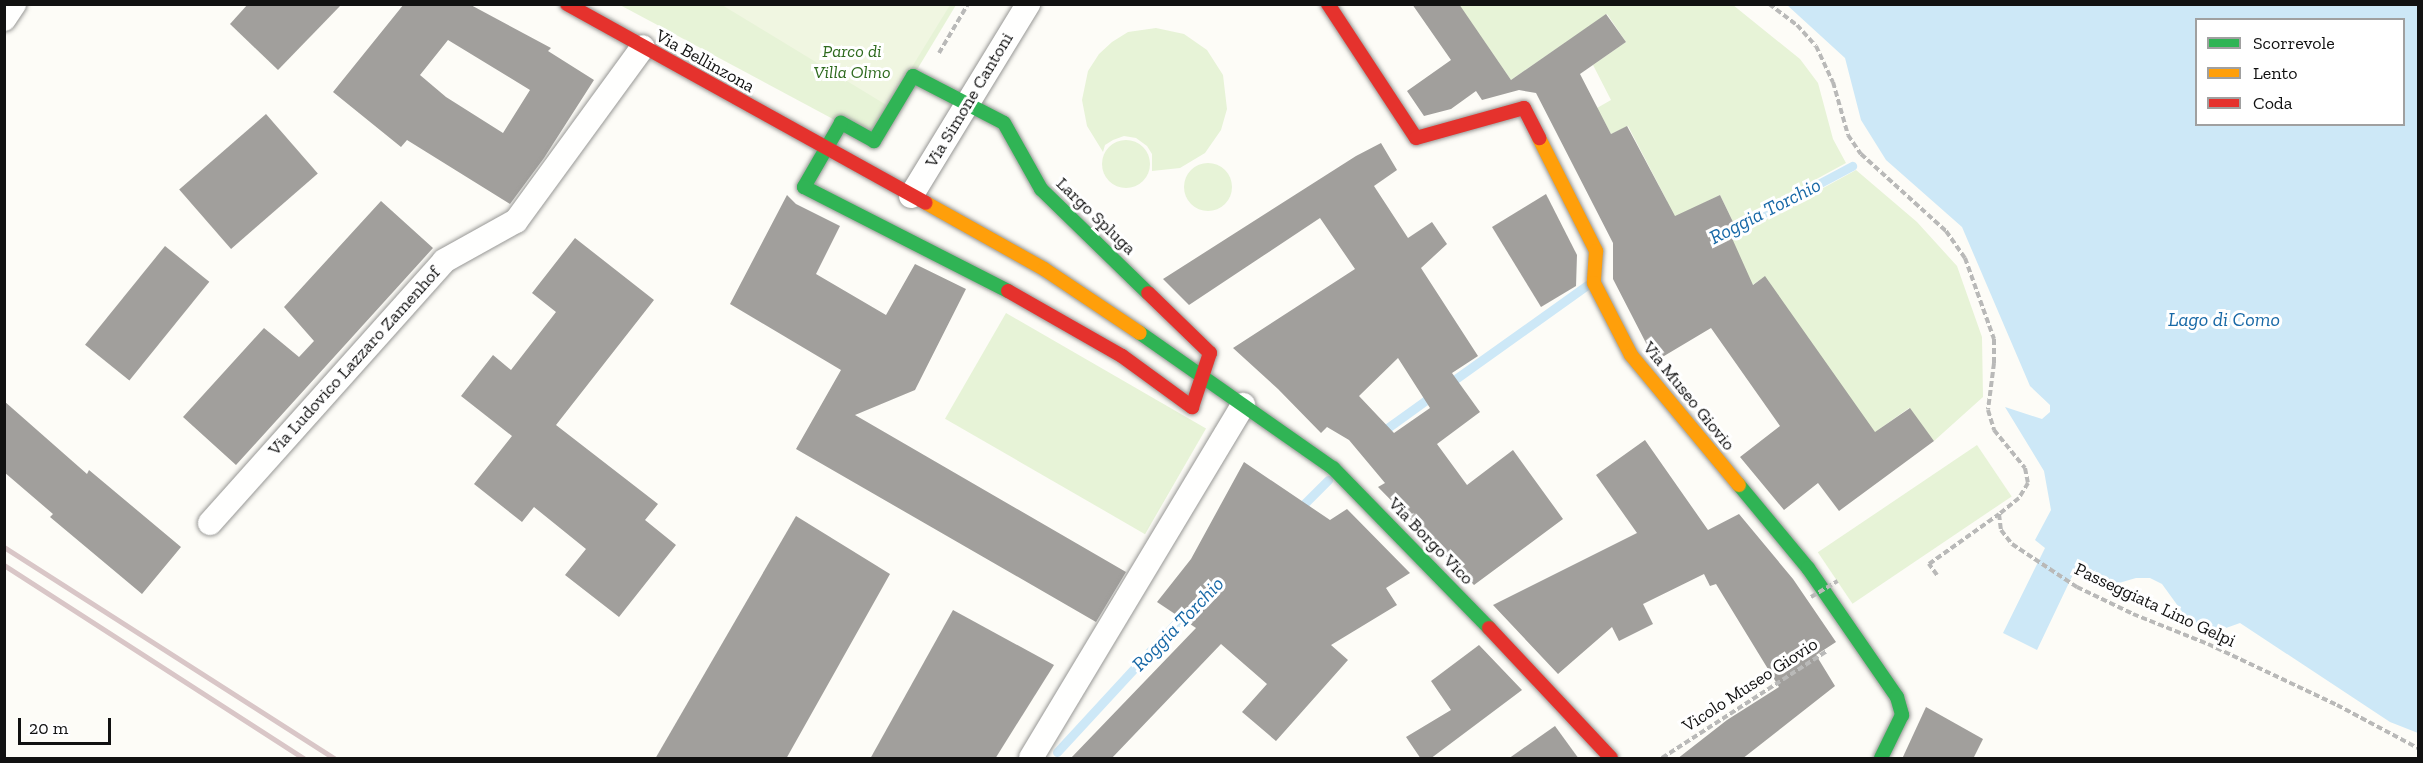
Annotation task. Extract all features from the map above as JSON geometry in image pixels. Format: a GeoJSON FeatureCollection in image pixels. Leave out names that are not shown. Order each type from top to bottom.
{"type":"FeatureCollection","features":[{"type":"Feature","properties":{"kind":"street"},"geometry":{"type":"LineString","coordinates":[[4,19],[14,4]]}},
{"type":"Feature","properties":{"kind":"street","name":"Via Bellinzona"},"geometry":{"type":"LineString","coordinates":[[567,4],[825,149]]}},
{"type":"Feature","properties":{"kind":"street","name":"Via Simone Cantoni"},"geometry":{"type":"LineString","coordinates":[[911,196],[1028,4]]}},
{"type":"Feature","properties":{"kind":"street","name":"Via Museo Giovio"},"geometry":{"type":"LineString","coordinates":[[1328,4],[1416,138],[1524,108],[1596,251],[1594,283],[1631,355],[1808,568],[1900,705],[1899,725],[1881,759]]}},
{"type":"Feature","properties":{"kind":"street","name":"Via Ludovico Lazzaro Zamenhof"},"geometry":{"type":"LineString","coordinates":[[210,523],[444,261],[516,221],[643,47]]}},
{"type":"Feature","properties":{"kind":"street","name":"Largo Spluga"},"geometry":{"type":"LineString","coordinates":[[913,76],[967,104],[1004,123],[1041,189],[1210,353],[1192,406],[1122,356],[970,270],[804,186],[841,123],[874,141],[913,76]]}},
{"type":"Feature","properties":{"kind":"street"},"geometry":{"type":"LineString","coordinates":[[825,149],[1044,269],[1203,375]]}},
{"type":"Feature","properties":{"kind":"street","name":"Via Borgo Vico"},"geometry":{"type":"LineString","coordinates":[[1203,375],[1333,468],[1463,600],[1611,759]]}},
{"type":"Feature","properties":{"kind":"street"},"geometry":{"type":"LineString","coordinates":[[1031,759],[1243,405]]}},
{"type":"Feature","properties":{"kind":"path"},"geometry":{"type":"LineString","coordinates":[[1769,4],[1797,25],[1815,46],[1833,82],[1848,135],[1861,154],[1946,231],[1965,258],[1994,339],[1994,374],[1988,410],[1994,430],[2025,468],[2028,483],[2019,498],[1929,564],[1937,575]]}},
{"type":"Feature","properties":{"kind":"path","name":"Passeggiata Lino Gelpi"},"geometry":{"type":"LineString","coordinates":[[1999,514],[2001,530],[2013,544],[2077,587],[2133,614],[2208,644],[2337,705],[2418,748]]}},
{"type":"Feature","properties":{"kind":"path"},"geometry":{"type":"LineString","coordinates":[[1811,597],[1838,581]]}},
{"type":"Feature","properties":{"kind":"path","name":"Vicolo Museo Giovio"},"geometry":{"type":"LineString","coordinates":[[1662,759],[1852,634]]}},
{"type":"Feature","properties":{"kind":"green space","name":"Parco di Villa Olmo"},"geometry":{"type":"Polygon","coordinates":[[[620,5],[956,5],[874,141],[620,5]]]}},
{"type":"Feature","properties":{"kind":"green space"},"geometry":{"type":"Polygon","coordinates":[[[722,5],[950,5],[888,106],[722,5]]]}},
{"type":"Feature","properties":{"kind":"green space"},"geometry":{"type":"Polygon","coordinates":[[[1459,5],[1733,5],[1800,59],[1818,83],[1833,139],[1846,163],[1734,224],[1720,195],[1661,224],[1667,201],[1628,126],[1611,134],[1597,108],[1611,100],[1593,65],[1626,42],[1607,14],[1511,80],[1459,5]]]}},
{"type":"Feature","properties":{"kind":"green space"},"geometry":{"type":"Polygon","coordinates":[[[1156,28],[1184,34],[1207,50],[1223,75],[1227,109],[1221,130],[1205,153],[1180,168],[1152,171],[1152,154],[1147,146],[1136,138],[1124,136],[1113,140],[1105,145],[1103,152],[1087,126],[1082,100],[1088,71],[1099,54],[1128,32],[1156,28]]]}},
{"type":"Feature","properties":{"kind":"green space"},"geometry":{"type":"Polygon","coordinates":[[[1126,140],[1143,147],[1150,164],[1143,181],[1126,188],[1109,181],[1102,164],[1109,147],[1126,140]]]}},
{"type":"Feature","properties":{"kind":"green space"},"geometry":{"type":"Polygon","coordinates":[[[1208,163],[1225,170],[1232,187],[1225,204],[1208,211],[1191,204],[1184,187],[1191,170],[1208,163]]]}},
{"type":"Feature","properties":{"kind":"green space"},"geometry":{"type":"Polygon","coordinates":[[[1856,170],[1917,222],[1957,266],[1982,337],[1983,397],[1934,441],[1909,408],[1839,458],[1764,277],[1736,296],[1732,238],[1856,170]]]}},
{"type":"Feature","properties":{"kind":"green space"},"geometry":{"type":"Polygon","coordinates":[[[1006,313],[1206,428],[1145,534],[945,419],[1006,313]]]}},
{"type":"Feature","properties":{"kind":"green space"},"geometry":{"type":"Polygon","coordinates":[[[1977,445],[2012,496],[1852,604],[1818,552],[1977,445]]]}},
{"type":"Feature","properties":{"kind":"water","name":"Lago di Como"},"geometry":{"type":"Polygon","coordinates":[[[1787,5],[2418,5],[2418,733],[2390,722],[2240,623],[2212,633],[2191,624],[2162,584],[2150,578],[2136,578],[2112,585],[2076,568],[2037,650],[2003,633],[2045,548],[2035,540],[2051,510],[2044,471],[2005,407],[2042,419],[2050,412],[2050,405],[2030,386],[1962,227],[1886,160],[1861,120],[1845,58],[1787,5]]]}},
{"type":"Feature","properties":{"kind":"building"},"geometry":{"type":"Polygon","coordinates":[[[248,4],[342,4],[278,70],[230,24],[248,4]]]}},
{"type":"Feature","properties":{"kind":"building"},"geometry":{"type":"Polygon","coordinates":[[[404,4],[469,4],[551,48],[548,51],[594,80],[544,158],[510,204],[407,140],[401,147],[333,92],[404,4]],[[448,40],[420,75],[446,97],[503,133],[530,90],[448,40]]]}},
{"type":"Feature","properties":{"kind":"building"},"geometry":{"type":"Polygon","coordinates":[[[1412,4],[1459,4],[1511,80],[1606,14],[1626,42],[1580,74],[1611,134],[1627,126],[1675,216],[1720,195],[1734,224],[1727,227],[1753,285],[1765,276],[1875,432],[1910,408],[1934,441],[1839,511],[1818,483],[1784,510],[1740,457],[1780,426],[1711,328],[1659,359],[1647,345],[1613,279],[1613,243],[1536,93],[1519,90],[1482,100],[1476,91],[1451,109],[1424,116],[1407,91],[1451,60],[1412,4]]]}},
{"type":"Feature","properties":{"kind":"building"},"geometry":{"type":"Polygon","coordinates":[[[266,114],[318,174],[231,249],[179,189],[266,114]]]}},
{"type":"Feature","properties":{"kind":"building"},"geometry":{"type":"Polygon","coordinates":[[[1381,143],[1397,170],[1374,186],[1408,238],[1432,222],[1447,244],[1421,268],[1478,356],[1452,373],[1480,412],[1437,444],[1467,485],[1513,450],[1563,519],[1474,585],[1378,487],[1385,483],[1349,440],[1327,427],[1321,433],[1233,348],[1355,269],[1320,218],[1189,305],[1163,279],[1356,156],[1381,143]],[[1398,358],[1359,396],[1394,433],[1430,408],[1398,358]]]}},
{"type":"Feature","properties":{"kind":"building"},"geometry":{"type":"Polygon","coordinates":[[[1546,194],[1577,255],[1576,286],[1541,307],[1492,227],[1546,194]]]}},
{"type":"Feature","properties":{"kind":"building"},"geometry":{"type":"Polygon","coordinates":[[[787,195],[796,204],[840,226],[816,274],[886,315],[915,264],[966,289],[915,390],[855,415],[1126,572],[1096,622],[796,449],[841,370],[730,304],[787,195]]]}},
{"type":"Feature","properties":{"kind":"building"},"geometry":{"type":"Polygon","coordinates":[[[381,201],[433,248],[236,465],[183,417],[264,328],[299,357],[314,341],[284,307],[381,201]]]}},
{"type":"Feature","properties":{"kind":"building"},"geometry":{"type":"Polygon","coordinates":[[[575,238],[654,300],[556,425],[658,504],[645,520],[676,545],[619,617],[565,575],[586,549],[534,507],[522,522],[474,484],[512,436],[461,396],[493,355],[511,370],[556,312],[532,293],[575,238]]]}},
{"type":"Feature","properties":{"kind":"building"},"geometry":{"type":"Polygon","coordinates":[[[165,246],[209,282],[129,381],[85,345],[165,246]]]}},
{"type":"Feature","properties":{"kind":"building"},"geometry":{"type":"Polygon","coordinates":[[[4,401],[87,474],[89,470],[181,547],[142,594],[50,517],[53,514],[4,472],[4,401]]]}},
{"type":"Feature","properties":{"kind":"building"},"geometry":{"type":"Polygon","coordinates":[[[1645,440],[1708,530],[1739,514],[1793,579],[1836,642],[1816,655],[1835,686],[1742,759],[1677,759],[1727,720],[1779,687],[1716,584],[1710,586],[1704,574],[1643,604],[1653,624],[1619,641],[1612,627],[1558,674],[1493,605],[1637,533],[1596,475],[1645,440]]]}},
{"type":"Feature","properties":{"kind":"building"},"geometry":{"type":"Polygon","coordinates":[[[1244,462],[1330,520],[1347,509],[1410,573],[1386,588],[1397,605],[1331,645],[1348,660],[1276,741],[1242,712],[1267,684],[1221,644],[1111,759],[1070,759],[1196,628],[1157,602],[1191,559],[1244,462]]]}},
{"type":"Feature","properties":{"kind":"building"},"geometry":{"type":"Polygon","coordinates":[[[796,516],[890,574],[786,759],[655,759],[796,516]]]}},
{"type":"Feature","properties":{"kind":"building"},"geometry":{"type":"Polygon","coordinates":[[[953,610],[1054,665],[995,759],[870,759],[953,610]]]}},
{"type":"Feature","properties":{"kind":"building"},"geometry":{"type":"Polygon","coordinates":[[[1479,645],[1522,690],[1430,759],[1421,759],[1406,737],[1451,710],[1431,681],[1479,645]]]}},
{"type":"Feature","properties":{"kind":"building"},"geometry":{"type":"Polygon","coordinates":[[[1926,707],[1983,739],[1973,759],[1902,759],[1926,707]]]}},
{"type":"Feature","properties":{"kind":"building"},"geometry":{"type":"Polygon","coordinates":[[[1555,726],[1579,759],[1508,759],[1555,726]]]}},
{"type":"Feature","properties":{"kind":"waterway","name":"Roggia Torchio"},"geometry":{"type":"LineString","coordinates":[[1719,237],[1852,166]]}},
{"type":"Feature","properties":{"kind":"waterway","name":"Roggia Torchio"},"geometry":{"type":"LineString","coordinates":[[1447,385],[1587,285]]}},
{"type":"Feature","properties":{"kind":"waterway","name":"Roggia Torchio"},"geometry":{"type":"LineString","coordinates":[[1379,434],[1433,395]]}},
{"type":"Feature","properties":{"kind":"waterway","name":"Roggia Torchio"},"geometry":{"type":"LineString","coordinates":[[1297,511],[1328,480]]}},
{"type":"Feature","properties":{"kind":"waterway","name":"Roggia Torchio"},"geometry":{"type":"LineString","coordinates":[[1057,752],[1188,610]]}},
{"type":"Feature","properties":{"kind":"railway"},"geometry":{"type":"LineString","coordinates":[[4,547],[334,758]]}},
{"type":"Feature","properties":{"kind":"railway"},"geometry":{"type":"LineString","coordinates":[[4,565],[304,758]]}},
{"type":"Feature","properties":{"kind":"traffic: fast"},"geometry":{"type":"LineString","coordinates":[[913,76],[1004,123],[1041,189],[1148,293]]}},
{"type":"Feature","properties":{"kind":"traffic: fast"},"geometry":{"type":"LineString","coordinates":[[913,76],[874,141],[841,123],[804,187],[1008,291]]}},
{"type":"Feature","properties":{"kind":"traffic: fast"},"geometry":{"type":"LineString","coordinates":[[1140,333],[1333,468],[1489,628]]}},
{"type":"Feature","properties":{"kind":"traffic: fast"},"geometry":{"type":"LineString","coordinates":[[1739,485],[1808,568],[1897,697],[1902,715],[1881,758]]}},
{"type":"Feature","properties":{"kind":"traffic: slow"},"geometry":{"type":"LineString","coordinates":[[1539,138],[1596,251],[1594,283],[1631,355],[1739,485]]}},
{"type":"Feature","properties":{"kind":"traffic: slow"},"geometry":{"type":"LineString","coordinates":[[926,203],[1044,269],[1140,333]]}},
{"type":"Feature","properties":{"kind":"traffic: jam"},"geometry":{"type":"LineString","coordinates":[[567,4],[926,203]]}},
{"type":"Feature","properties":{"kind":"traffic: jam"},"geometry":{"type":"LineString","coordinates":[[1328,4],[1416,138],[1524,108],[1539,138]]}},
{"type":"Feature","properties":{"kind":"traffic: jam"},"geometry":{"type":"LineString","coordinates":[[1008,291],[1122,356],[1192,407],[1210,353],[1148,293]]}},
{"type":"Feature","properties":{"kind":"traffic: jam"},"geometry":{"type":"LineString","coordinates":[[1489,628],[1611,758]]}}]}
